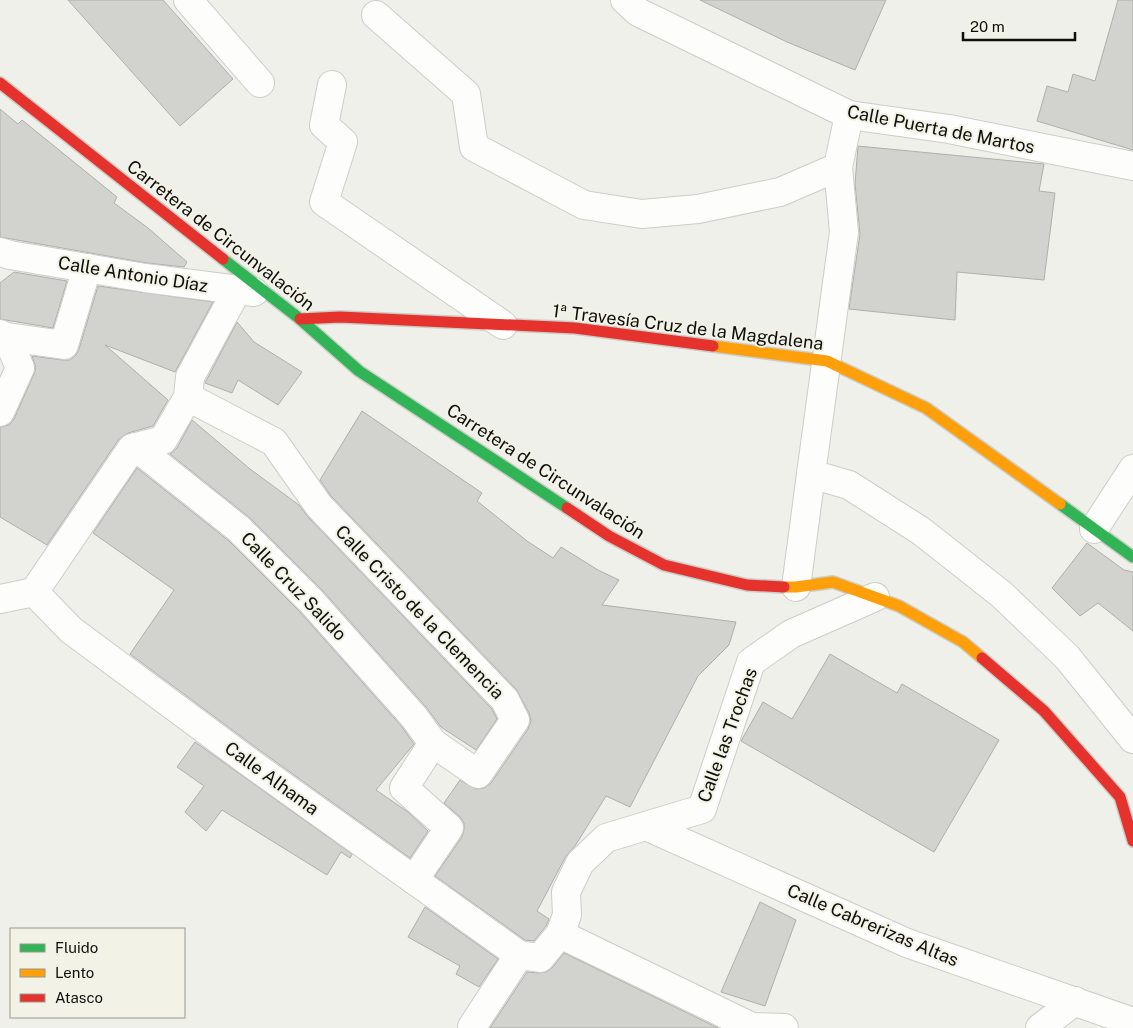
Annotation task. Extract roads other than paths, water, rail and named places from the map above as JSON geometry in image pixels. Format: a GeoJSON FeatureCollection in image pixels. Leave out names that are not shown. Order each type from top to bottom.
{"type":"FeatureCollection","features":[{"type":"Feature","properties":{"kind":"main road","name":"Carretera de Circunvalación"},"geometry":{"type":"LineString","coordinates":[[0,83],[268,293],[359,371],[609,536],[664,565],[747,585],[796,587],[832,582],[899,606],[963,642],[1044,711],[1120,798],[1133,841]]}},
{"type":"Feature","properties":{"kind":"main road","name":"1ª Travesía Cruz de la Magdalena"},"geometry":{"type":"LineString","coordinates":[[300,319],[340,317],[575,328],[827,361],[926,408],[1133,557]]}},
{"type":"Feature","properties":{"kind":"street"},"geometry":{"type":"LineString","coordinates":[[188,0],[260,83]]}},
{"type":"Feature","properties":{"kind":"street","name":"Calle Puerta de Martos"},"geometry":{"type":"LineString","coordinates":[[625,0],[638,12],[849,114],[949,129],[1133,166]]}},
{"type":"Feature","properties":{"kind":"street"},"geometry":{"type":"LineString","coordinates":[[376,15],[466,94],[474,147],[584,205],[642,214],[698,209],[780,192],[838,167]]}},
{"type":"Feature","properties":{"kind":"street"},"geometry":{"type":"LineString","coordinates":[[332,85],[324,124],[343,142],[324,202],[503,325]]}},
{"type":"Feature","properties":{"kind":"street"},"geometry":{"type":"LineString","coordinates":[[796,587],[844,232],[838,167],[849,114]]}},
{"type":"Feature","properties":{"kind":"street","name":"Calle Antonio Díaz"},"geometry":{"type":"LineString","coordinates":[[0,252],[145,278],[268,293]]}},
{"type":"Feature","properties":{"kind":"street"},"geometry":{"type":"LineString","coordinates":[[3,336],[64,345],[87,268]]}},
{"type":"Feature","properties":{"kind":"street"},"geometry":{"type":"LineString","coordinates":[[0,599],[34,592],[132,448],[163,440],[188,397],[190,377],[237,290]]}},
{"type":"Feature","properties":{"kind":"street"},"geometry":{"type":"LineString","coordinates":[[0,412],[20,368],[3,336]]}},
{"type":"Feature","properties":{"kind":"street","name":"Calle Cristo de la Clemencia"},"geometry":{"type":"LineString","coordinates":[[188,397],[274,442],[318,506],[504,700],[515,720],[478,774],[433,743]]}},
{"type":"Feature","properties":{"kind":"street","name":"Calle Cruz Salido"},"geometry":{"type":"LineString","coordinates":[[136,447],[239,529],[305,595],[414,717],[433,743]]}},
{"type":"Feature","properties":{"kind":"street"},"geometry":{"type":"LineString","coordinates":[[1094,529],[1133,469]]}},
{"type":"Feature","properties":{"kind":"street"},"geometry":{"type":"LineString","coordinates":[[811,474],[849,485],[921,531],[1001,594],[1067,657],[1133,738]]}},
{"type":"Feature","properties":{"kind":"street","name":"Calle Alhama"},"geometry":{"type":"LineString","coordinates":[[34,592],[71,630],[249,762],[519,955]]}},
{"type":"Feature","properties":{"kind":"street","name":"Calle las Trochas"},"geometry":{"type":"LineString","coordinates":[[519,955],[540,958],[560,934],[566,915],[566,892],[580,863],[606,838],[702,809],[751,662],[791,634],[875,597]]}},
{"type":"Feature","properties":{"kind":"street"},"geometry":{"type":"LineString","coordinates":[[414,880],[449,828],[404,788],[433,743]]}},
{"type":"Feature","properties":{"kind":"street","name":"Calle Cabrerizas Altas"},"geometry":{"type":"LineString","coordinates":[[646,826],[906,943],[1133,1022]]}},
{"type":"Feature","properties":{"kind":"street"},"geometry":{"type":"LineString","coordinates":[[560,934],[752,1027],[784,1028]]}},
{"type":"Feature","properties":{"kind":"street"},"geometry":{"type":"LineString","coordinates":[[472,1027],[519,955]]}},
{"type":"Feature","properties":{"kind":"street"},"geometry":{"type":"LineString","coordinates":[[1040,1028],[1075,1001]]}}]}
